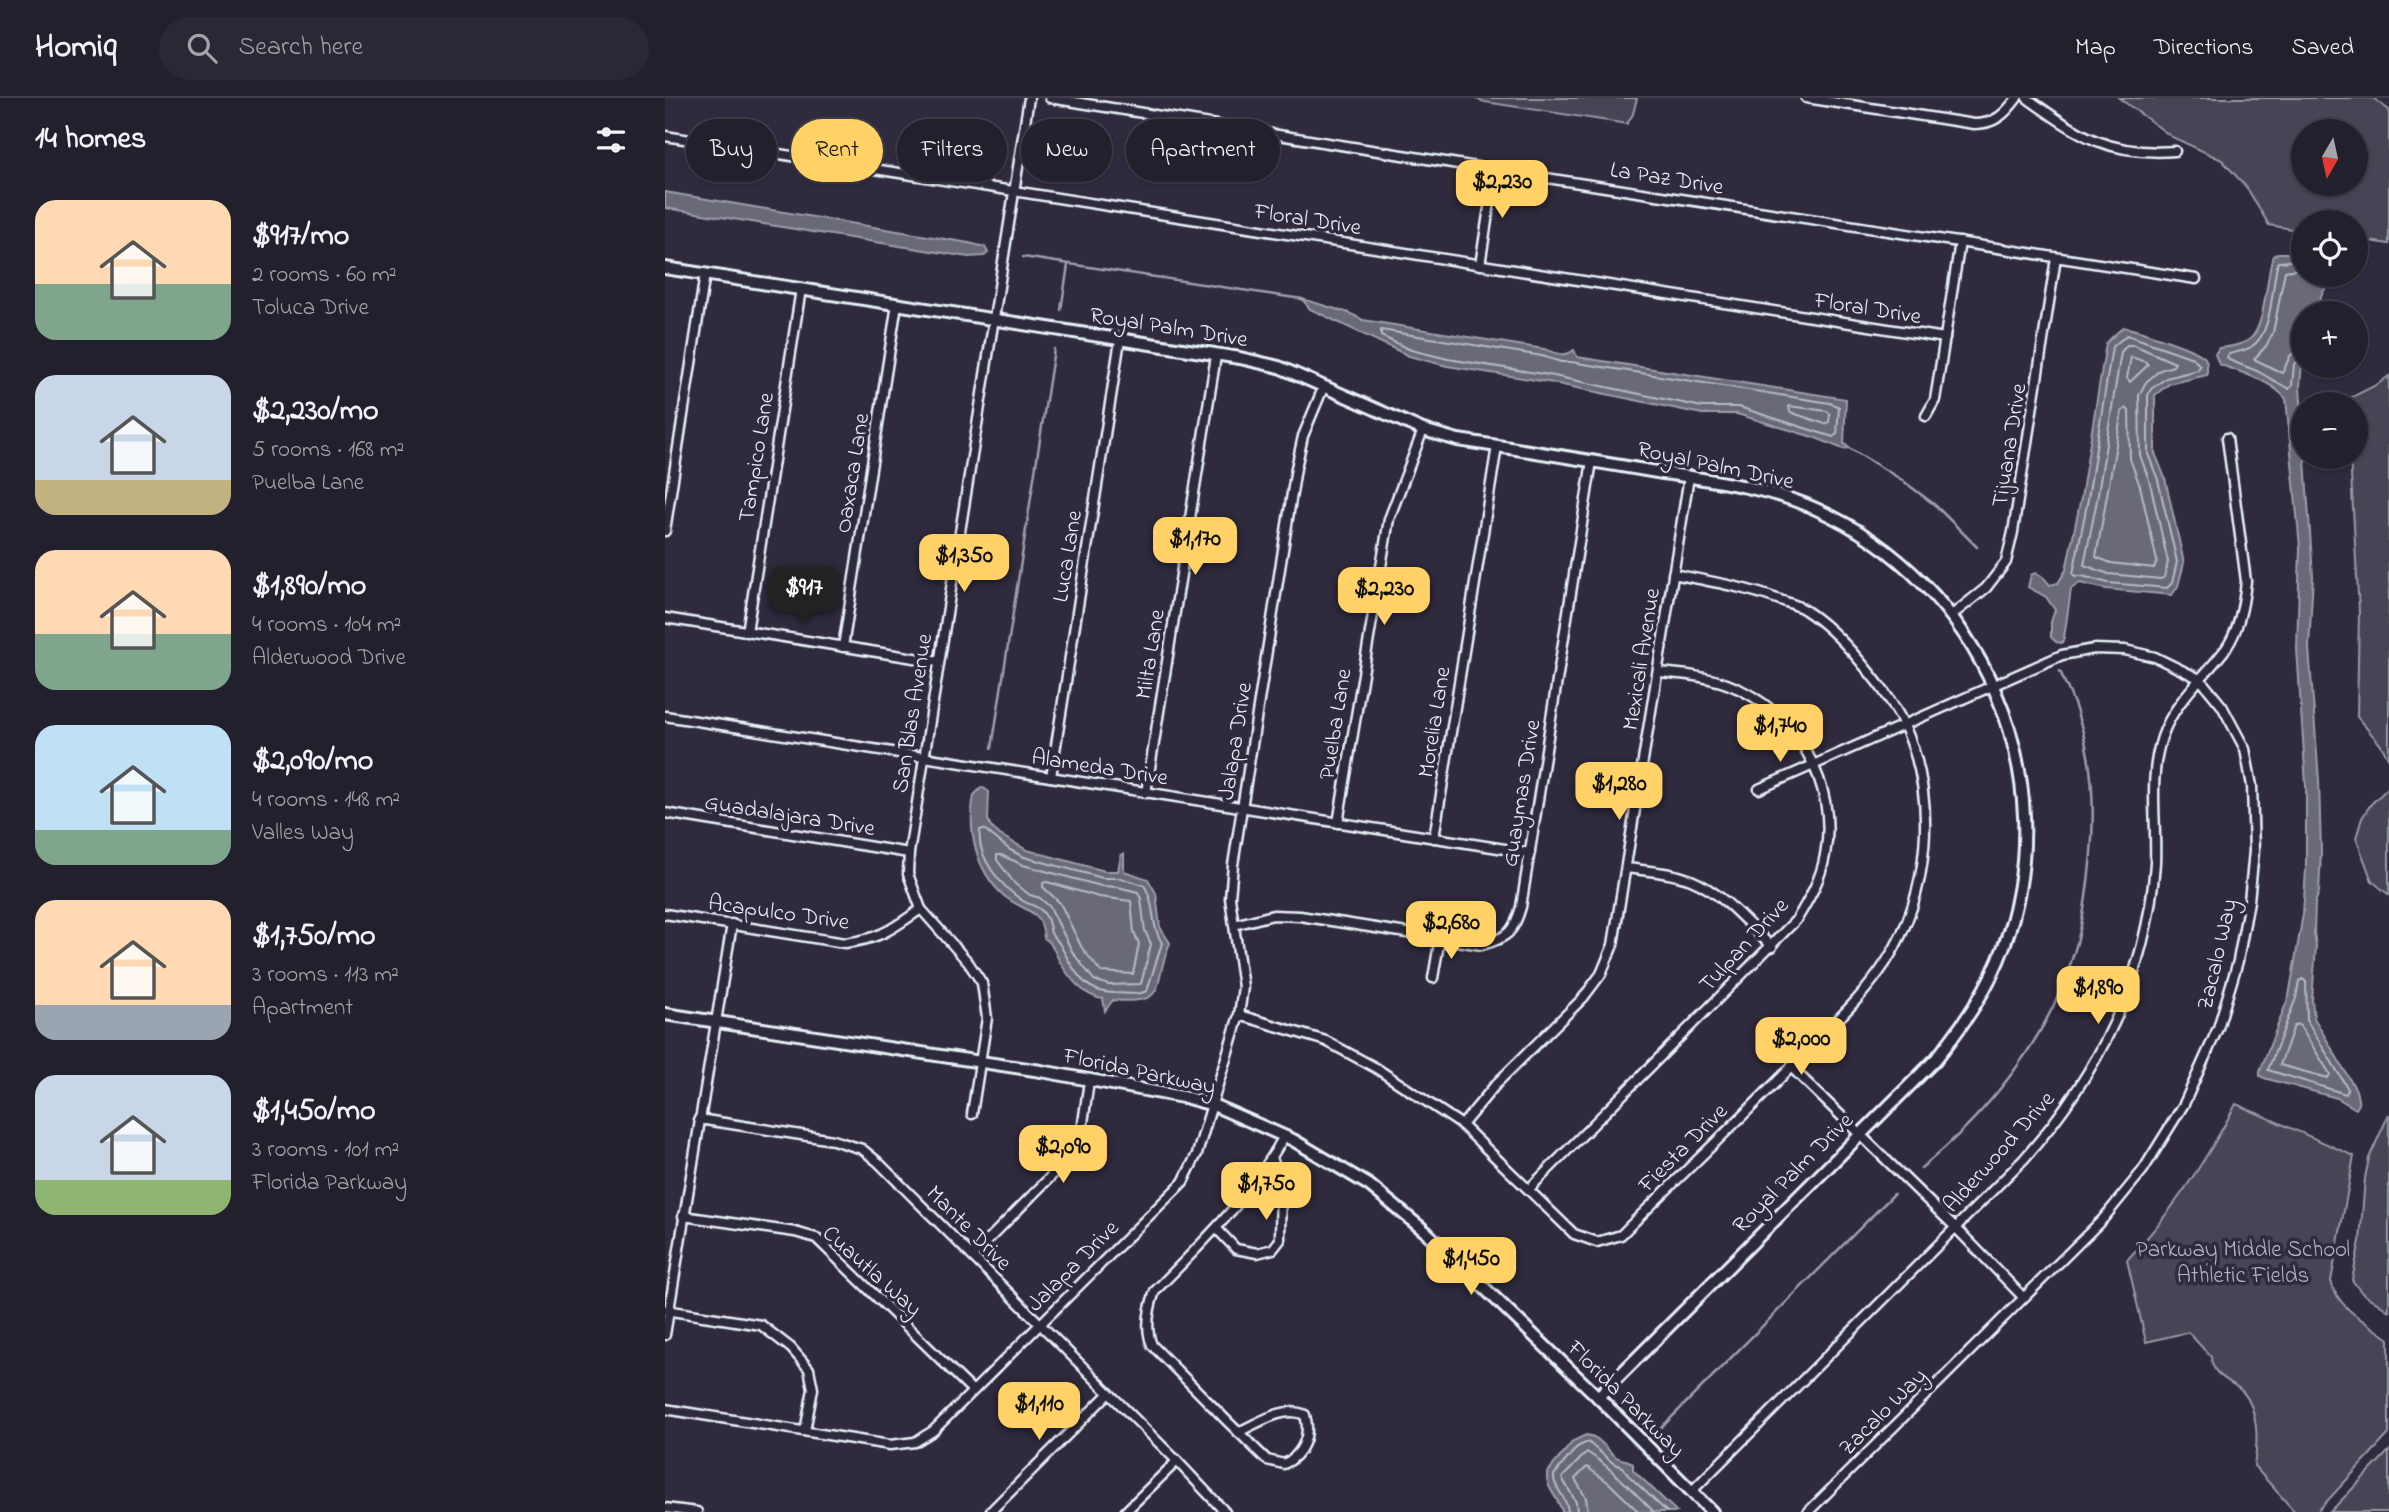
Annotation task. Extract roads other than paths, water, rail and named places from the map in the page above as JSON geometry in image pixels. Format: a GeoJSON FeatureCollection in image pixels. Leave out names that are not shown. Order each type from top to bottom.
{"type":"FeatureCollection","features":[{"type":"Feature","properties":{"kind":"street","name":"San Blas Avenue"},"geometry":{"type":"LineString","coordinates":[[972,1114],[986,1018],[982,983],[968,962],[921,909],[908,874],[909,853],[1029,98]]}},
{"type":"Feature","properties":{"kind":"street","name":"La Paz Drive"},"geometry":{"type":"LineString","coordinates":[[1049,98],[2196,279]]}},
{"type":"Feature","properties":{"kind":"street"},"geometry":{"type":"LineString","coordinates":[[1806,98],[1974,124],[1995,121],[2004,115],[2017,98]]}},
{"type":"Feature","properties":{"kind":"street"},"geometry":{"type":"LineString","coordinates":[[2027,98],[2074,131],[2101,144],[2156,152],[2175,151]]}},
{"type":"Feature","properties":{"kind":"street","name":"Floral Drive"},"geometry":{"type":"LineString","coordinates":[[665,135],[1945,338]]}},
{"type":"Feature","properties":{"kind":"street"},"geometry":{"type":"LineString","coordinates":[[1480,265],[1495,170]]}},
{"type":"Feature","properties":{"kind":"street"},"geometry":{"type":"LineString","coordinates":[[1926,416],[1935,400],[1960,242]]}},
{"type":"Feature","properties":{"kind":"street","name":"Tijuana Drive"},"geometry":{"type":"LineString","coordinates":[[1952,615],[1986,589],[2006,562],[2014,532],[2056,258]]}},
{"type":"Feature","properties":{"kind":"street","name":"Royal Palm Drive"},"geometry":{"type":"LineString","coordinates":[[665,268],[1240,358],[1279,368],[1423,430],[1458,440],[1765,491],[1814,508],[1851,526],[1887,551],[1952,615],[1974,647],[1994,686],[2015,748],[2024,815],[2023,860],[2018,899],[2005,945],[1991,978],[1955,1035],[1936,1059],[1598,1397]]}},
{"type":"Feature","properties":{"kind":"street"},"geometry":{"type":"LineString","coordinates":[[665,531],[705,274]]}},
{"type":"Feature","properties":{"kind":"street","name":"Tampico Lane"},"geometry":{"type":"LineString","coordinates":[[747,632],[801,289]]}},
{"type":"Feature","properties":{"kind":"street","name":"Oaxaca Lane"},"geometry":{"type":"LineString","coordinates":[[843,647],[897,304]]}},
{"type":"Feature","properties":{"kind":"street","name":"Luca Lane"},"geometry":{"type":"LineString","coordinates":[[1051,778],[1120,340]]}},
{"type":"Feature","properties":{"kind":"street","name":"Milta Lane"},"geometry":{"type":"LineString","coordinates":[[1146,793],[1216,356]]}},
{"type":"Feature","properties":{"kind":"street","name":"Jalapa Drive"},"geometry":{"type":"LineString","coordinates":[[665,1409],[890,1445],[915,1442],[933,1431],[1183,1182],[1197,1154],[1239,1015],[1243,987],[1230,898],[1296,468],[1303,436],[1324,388]]}},
{"type":"Feature","properties":{"kind":"street","name":"Puelba Lane"},"geometry":{"type":"LineString","coordinates":[[1338,823],[1389,519],[1423,430]]}},
{"type":"Feature","properties":{"kind":"street","name":"Alderwood Drive"},"geometry":{"type":"LineString","coordinates":[[1692,1491],[2024,1159],[2048,1132],[2088,1074],[2110,1034],[2140,953],[2151,898],[2155,863],[2154,787],[2157,753],[2175,710],[2228,645],[2243,605],[2246,581],[2227,438]]}},
{"type":"Feature","properties":{"kind":"street","name":"Morelia Lane"},"geometry":{"type":"LineString","coordinates":[[1434,838],[1497,446]]}},
{"type":"Feature","properties":{"kind":"street","name":"Guaymas Drive"},"geometry":{"type":"LineString","coordinates":[[1234,925],[1273,915],[1300,916],[1482,944],[1501,939],[1516,925],[1592,461]]}},
{"type":"Feature","properties":{"kind":"street","name":"Mexicali Avenue"},"geometry":{"type":"LineString","coordinates":[[1462,1125],[1497,1083],[1583,998],[1601,974],[1613,945],[1689,477]]}},
{"type":"Feature","properties":{"kind":"street","name":"Fiesta Drive"},"geometry":{"type":"LineString","coordinates":[[1239,1015],[1326,1041],[1377,1068],[1462,1125],[1574,1234],[1597,1242],[1621,1235],[1791,1067],[1877,975],[1900,937],[1915,898],[1922,863],[1923,794],[1904,725],[1878,682],[1842,640],[1804,609],[1752,590],[1673,574]]}},
{"type":"Feature","properties":{"kind":"street"},"geometry":{"type":"LineString","coordinates":[[665,618],[939,662]]}},
{"type":"Feature","properties":{"kind":"street","name":"Zacalo Way"},"geometry":{"type":"LineString","coordinates":[[1759,789],[2062,655],[2108,648],[2155,657],[2200,679],[2222,706],[2245,749],[2252,786],[2254,852],[2249,901],[2238,961],[2218,1028],[2183,1104],[2143,1170],[2102,1219],[1808,1512]]}},
{"type":"Feature","properties":{"kind":"street","name":"Tulpan Drive"},"geometry":{"type":"LineString","coordinates":[[1529,1189],[1772,947],[1803,909],[1818,879],[1825,856],[1828,830],[1824,797],[1805,748],[1784,720],[1749,694],[1725,684],[1687,675],[1658,672]]}},
{"type":"Feature","properties":{"kind":"street","name":"Alameda Drive"},"geometry":{"type":"LineString","coordinates":[[665,716],[1529,853]]}},
{"type":"Feature","properties":{"kind":"street","name":"Guadalajara Drive"},"geometry":{"type":"LineString","coordinates":[[665,813],[909,853]]}},
{"type":"Feature","properties":{"kind":"street"},"geometry":{"type":"LineString","coordinates":[[1626,868],[1679,876],[1702,885],[1721,898],[1772,947]]}},
{"type":"Feature","properties":{"kind":"street","name":"Acapulco Drive"},"geometry":{"type":"LineString","coordinates":[[665,914],[845,943],[866,941],[884,934],[921,909]]}},
{"type":"Feature","properties":{"kind":"street"},"geometry":{"type":"LineString","coordinates":[[665,1335],[732,924]]}},
{"type":"Feature","properties":{"kind":"street"},"geometry":{"type":"LineString","coordinates":[[1433,978],[1440,938]]}},
{"type":"Feature","properties":{"kind":"street","name":"Florida Parkway"},"geometry":{"type":"LineString","coordinates":[[665,1014],[1188,1098],[1213,1105],[1284,1136],[1369,1185],[1426,1232],[1598,1397],[1712,1512]]}},
{"type":"Feature","properties":{"kind":"street"},"geometry":{"type":"LineString","coordinates":[[1791,1067],[2023,1297]]}},
{"type":"Feature","properties":{"kind":"street"},"geometry":{"type":"LineString","coordinates":[[972,1256],[1072,1155],[1081,1137],[1089,1081]]}},
{"type":"Feature","properties":{"kind":"street","name":"Mante Drive"},"geometry":{"type":"LineString","coordinates":[[699,1119],[832,1140],[862,1149],[1040,1323],[1224,1512]]}},
{"type":"Feature","properties":{"kind":"street"},"geometry":{"type":"LineString","coordinates":[[1238,1432],[1285,1412],[1295,1411],[1305,1415],[1309,1428],[1301,1449],[1293,1460],[1284,1464],[1267,1460],[1238,1432],[1152,1345],[1149,1337],[1150,1306],[1155,1291],[1217,1229],[1272,1159],[1284,1136]]}},
{"type":"Feature","properties":{"kind":"street"},"geometry":{"type":"LineString","coordinates":[[1217,1229],[1236,1249],[1258,1253],[1273,1249],[1280,1240],[1281,1178],[1272,1159]]}},
{"type":"Feature","properties":{"kind":"street","name":"Cuautla Way"},"geometry":{"type":"LineString","coordinates":[[683,1216],[795,1232],[816,1238],[973,1391]]}},
{"type":"Feature","properties":{"kind":"street"},"geometry":{"type":"LineString","coordinates":[[667,1311],[761,1325],[791,1348],[809,1369],[813,1390],[805,1431]]}},
{"type":"Feature","properties":{"kind":"street"},"geometry":{"type":"LineString","coordinates":[[990,1512],[1109,1393]]}},
{"type":"Feature","properties":{"kind":"street"},"geometry":{"type":"LineString","coordinates":[[1125,1512],[1177,1461]]}},
{"type":"Feature","properties":{"kind":"street"},"geometry":{"type":"LineString","coordinates":[[665,1508],[697,1512]]}},
{"type":"Feature","properties":{"kind":"water"},"geometry":{"type":"Polygon","coordinates":[[[665,192],[969,243],[985,247],[988,253],[984,256],[968,257],[665,208],[665,192]]]}},
{"type":"Feature","properties":{"kind":"water"},"geometry":{"type":"Polygon","coordinates":[[[2278,253],[2291,253],[2291,287],[2327,287],[2319,301],[2291,301],[2291,378],[2301,378],[2300,392],[2291,392],[2291,452],[2286,399],[2264,382],[2219,364],[2215,354],[2219,348],[2248,340],[2256,331],[2263,311],[2273,256],[2278,253]]]}},
{"type":"Feature","properties":{"kind":"water"},"geometry":{"type":"Polygon","coordinates":[[[1302,299],[1363,320],[1544,349],[1559,354],[1574,350],[1577,357],[1846,399],[1844,443],[1849,448],[1843,449],[1737,414],[1702,414],[1548,382],[1447,366],[1409,356],[1310,309],[1302,299]]]}},
{"type":"Feature","properties":{"kind":"water"},"geometry":{"type":"Polygon","coordinates":[[[2123,327],[2192,350],[2201,354],[2207,362],[2207,375],[2169,384],[2155,395],[2155,453],[2165,478],[2184,563],[2178,586],[2172,595],[2106,589],[2080,583],[2071,589],[2064,638],[2062,643],[2056,642],[2051,637],[2051,622],[2055,610],[2046,597],[2028,587],[2031,575],[2035,573],[2050,585],[2058,583],[2066,570],[2081,498],[2106,343],[2123,327]]]}},
{"type":"Feature","properties":{"kind":"water"},"geometry":{"type":"Polygon","coordinates":[[[2293,469],[2306,469],[2313,576],[2309,648],[2319,780],[2321,852],[2319,892],[2315,903],[2316,946],[2312,1000],[2314,1018],[2356,1090],[2359,1104],[2356,1109],[2337,1098],[2260,1076],[2289,996],[2303,914],[2306,785],[2297,649],[2300,547],[2293,469]]]}},
{"type":"Feature","properties":{"kind":"water"},"geometry":{"type":"Polygon","coordinates":[[[982,787],[989,792],[988,819],[991,827],[1027,850],[1105,871],[1118,871],[1121,855],[1124,854],[1124,871],[1148,879],[1156,893],[1160,927],[1170,943],[1157,989],[1152,995],[1131,1001],[1113,1000],[1105,1011],[1103,999],[1083,990],[1067,973],[1044,938],[1043,928],[1036,916],[1011,901],[994,885],[980,862],[973,836],[974,795],[982,787]]]}},
{"type":"Feature","properties":{"kind":"water"},"geometry":{"type":"Polygon","coordinates":[[[1586,1435],[1596,1438],[1618,1458],[1631,1462],[1633,1470],[1677,1512],[1562,1512],[1548,1484],[1547,1473],[1573,1441],[1586,1435]]]}},
{"type":"Feature","properties":{"kind":"waterway"},"geometry":{"type":"LineString","coordinates":[[1023,257],[1302,299]]}},
{"type":"Feature","properties":{"kind":"waterway"},"geometry":{"type":"LineString","coordinates":[[1061,310],[1068,265]]}},
{"type":"Feature","properties":{"kind":"waterway"},"geometry":{"type":"LineString","coordinates":[[992,748],[1054,349]]}},
{"type":"Feature","properties":{"kind":"waterway"},"geometry":{"type":"LineString","coordinates":[[1849,448],[1902,480],[1935,505],[1977,547]]}},
{"type":"Feature","properties":{"kind":"waterway"},"geometry":{"type":"LineString","coordinates":[[1921,1168],[1970,1123],[2013,1072],[2049,1015],[2063,984],[2077,941],[2091,853],[2092,784],[2083,733],[2060,671]]}},
{"type":"Feature","properties":{"kind":"waterway"},"geometry":{"type":"LineString","coordinates":[[1661,1428],[1894,1194]]}},
{"type":"Feature","properties":{"kind":"park label","name":"Parkway Middle School Athletic Fields"},"geometry":{"type":"Point","coordinates":[2243,1261]}}]}
